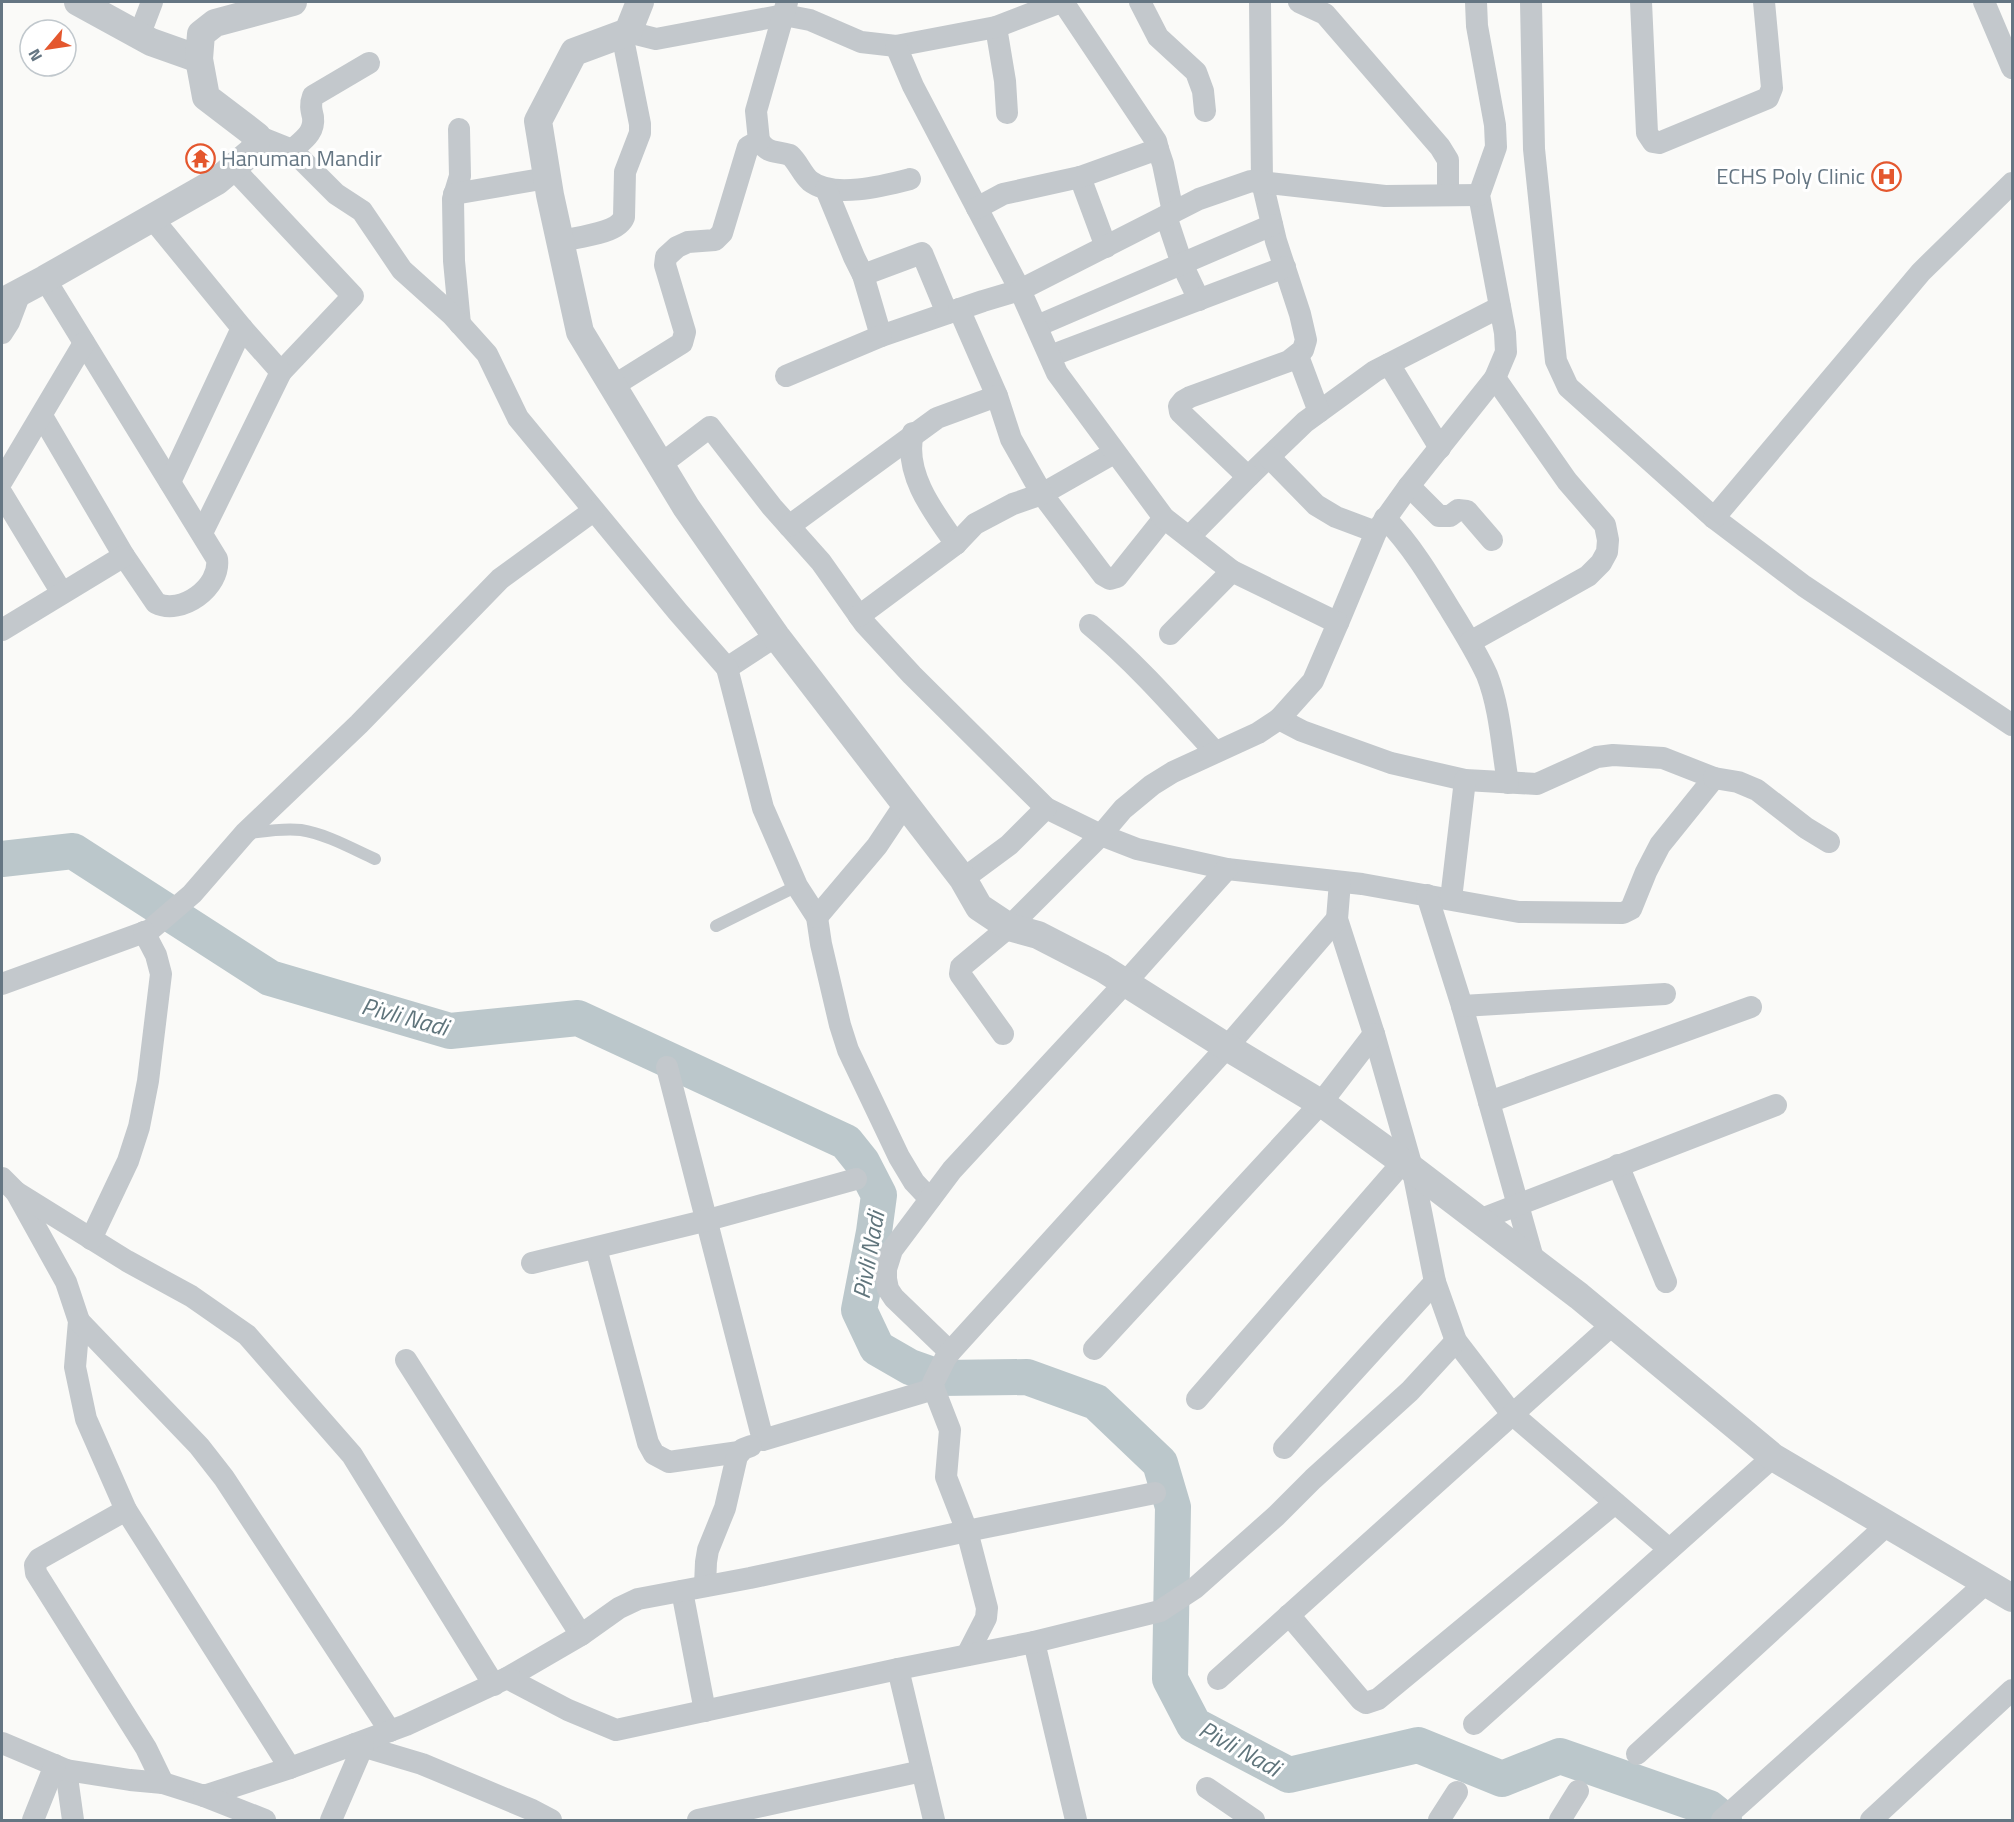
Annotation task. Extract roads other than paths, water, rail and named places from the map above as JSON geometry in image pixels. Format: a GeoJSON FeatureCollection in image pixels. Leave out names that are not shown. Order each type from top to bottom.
{"type":"FeatureCollection","features":[{"type":"Feature","properties":{"kind":"street"},"geometry":{"type":"LineString","coordinates":[[78,2],[151,42],[199,59]]}},
{"type":"Feature","properties":{"kind":"street"},"geometry":{"type":"LineString","coordinates":[[139,36],[152,2]]}},
{"type":"Feature","properties":{"kind":"street"},"geometry":{"type":"LineString","coordinates":[[293,2],[215,23],[201,33],[199,59],[206,97],[256,136],[292,150],[336,194],[362,211],[402,270],[460,324],[486,354],[518,418],[593,511],[727,668],[763,808],[797,886],[818,917],[821,944],[848,1050],[899,1157],[914,1182],[930,1199]]}},
{"type":"Feature","properties":{"kind":"street"},"geometry":{"type":"LineString","coordinates":[[560,241],[612,229],[622,222],[624,217],[625,172],[640,133],[625,33],[640,2]]}},
{"type":"Feature","properties":{"kind":"street"},"geometry":{"type":"LineString","coordinates":[[1199,300],[1182,264],[1169,214],[1163,164],[1156,141],[1062,2],[996,27],[896,46],[861,42],[810,20],[788,6],[656,39],[625,33],[574,52],[538,121],[547,178],[580,332],[686,507],[776,636],[963,879],[979,906],[1009,927],[1038,935],[1102,968],[1227,1047],[1321,1102],[1613,1324],[1773,1457],[2013,1598]]}},
{"type":"Feature","properties":{"kind":"street"},"geometry":{"type":"LineString","coordinates":[[1140,2],[1158,37],[1196,72],[1203,90],[1206,111]]}},
{"type":"Feature","properties":{"kind":"street"},"geometry":{"type":"LineString","coordinates":[[1250,476],[1244,473],[1180,412],[1179,406],[1190,397],[1289,362],[1303,350],[1306,340],[1272,225],[1262,182],[1260,2]]}},
{"type":"Feature","properties":{"kind":"street"},"geometry":{"type":"LineString","coordinates":[[1299,2],[1325,14],[1440,147],[1448,160],[1448,194]]}},
{"type":"Feature","properties":{"kind":"street"},"geometry":{"type":"LineString","coordinates":[[1003,1034],[960,974],[960,970],[1009,927],[1101,835],[1123,809],[1152,785],[1173,772],[1258,732],[1279,719],[1313,681],[1380,525],[1408,486],[1495,378],[1506,351],[1505,333],[1479,195],[1496,147],[1476,2]]}},
{"type":"Feature","properties":{"kind":"street"},"geometry":{"type":"LineString","coordinates":[[1531,2],[1534,150],[1556,361],[1568,387],[1714,518],[1804,586],[2013,725]]}},
{"type":"Feature","properties":{"kind":"street"},"geometry":{"type":"LineString","coordinates":[[1641,2],[1647,133],[1653,142],[1659,143],[1768,98],[1772,87],[1764,2]]}},
{"type":"Feature","properties":{"kind":"street"},"geometry":{"type":"LineString","coordinates":[[1984,2],[2013,68]]}},
{"type":"Feature","properties":{"kind":"street"},"geometry":{"type":"LineString","coordinates":[[788,6],[756,111],[759,141],[772,152],[790,155],[808,179],[826,189],[865,189],[909,179]]}},
{"type":"Feature","properties":{"kind":"street"},"geometry":{"type":"LineString","coordinates":[[996,27],[1005,81],[1007,113]]}},
{"type":"Feature","properties":{"kind":"street"},"geometry":{"type":"LineString","coordinates":[[896,46],[913,86],[1020,290],[1057,373],[1114,453],[1164,518],[1232,571],[1338,623]]}},
{"type":"Feature","properties":{"kind":"street"},"geometry":{"type":"LineString","coordinates":[[292,150],[312,130],[314,123],[310,103],[313,96],[369,63]]}},
{"type":"Feature","properties":{"kind":"street"},"geometry":{"type":"LineString","coordinates":[[459,129],[460,176],[454,194],[454,261],[460,324]]}},
{"type":"Feature","properties":{"kind":"street"},"geometry":{"type":"LineString","coordinates":[[2,333],[9,322],[11,297],[217,181],[254,150],[256,136]]}},
{"type":"Feature","properties":{"kind":"street"},"geometry":{"type":"LineString","coordinates":[[613,386],[682,343],[686,332],[665,265],[666,257],[677,247],[688,242],[715,240],[719,237],[748,147],[759,141]]}},
{"type":"Feature","properties":{"kind":"street"},"geometry":{"type":"LineString","coordinates":[[977,208],[1003,194],[1080,177],[1158,149]]}},
{"type":"Feature","properties":{"kind":"street"},"geometry":{"type":"LineString","coordinates":[[202,533],[281,372],[353,296],[233,168]]}},
{"type":"Feature","properties":{"kind":"street"},"geometry":{"type":"LineString","coordinates":[[1080,177],[1106,247]]}},
{"type":"Feature","properties":{"kind":"street"},"geometry":{"type":"LineString","coordinates":[[454,194],[547,178]]}},
{"type":"Feature","properties":{"kind":"street"},"geometry":{"type":"LineString","coordinates":[[786,376],[881,336],[1020,290],[1169,214],[1251,181],[1385,195],[1479,195]]}},
{"type":"Feature","properties":{"kind":"street"},"geometry":{"type":"LineString","coordinates":[[1714,518],[1921,272],[2013,183]]}},
{"type":"Feature","properties":{"kind":"street"},"geometry":{"type":"LineString","coordinates":[[826,189],[863,275],[881,336]]}},
{"type":"Feature","properties":{"kind":"street"},"geometry":{"type":"LineString","coordinates":[[152,218],[281,372]]}},
{"type":"Feature","properties":{"kind":"street"},"geometry":{"type":"LineString","coordinates":[[1037,327],[1272,225]]}},
{"type":"Feature","properties":{"kind":"street"},"geometry":{"type":"LineString","coordinates":[[863,275],[922,253],[997,396],[1011,439],[1042,494],[1103,575],[1110,579],[1117,577],[1164,518]]}},
{"type":"Feature","properties":{"kind":"street"},"geometry":{"type":"LineString","coordinates":[[1050,356],[1285,267]]}},
{"type":"Feature","properties":{"kind":"street"},"geometry":{"type":"LineString","coordinates":[[42,416],[124,556],[156,603],[164,607],[181,605],[194,598],[216,577],[217,559],[45,279]]}},
{"type":"Feature","properties":{"kind":"street"},"geometry":{"type":"LineString","coordinates":[[1189,537],[1305,422],[1361,381],[1389,364],[1500,307]]}},
{"type":"Feature","properties":{"kind":"street"},"geometry":{"type":"LineString","coordinates":[[170,482],[242,328]]}},
{"type":"Feature","properties":{"kind":"street"},"geometry":{"type":"LineString","coordinates":[[2,481],[84,343]]}},
{"type":"Feature","properties":{"kind":"street"},"geometry":{"type":"LineString","coordinates":[[1298,356],[1319,412]]}},
{"type":"Feature","properties":{"kind":"street"},"geometry":{"type":"LineString","coordinates":[[1389,364],[1440,448]]}},
{"type":"Feature","properties":{"kind":"street"},"geometry":{"type":"LineString","coordinates":[[1470,642],[1588,576],[1601,563],[1607,552],[1606,533],[1599,516],[1567,481],[1495,378]]}},
{"type":"Feature","properties":{"kind":"street"},"geometry":{"type":"LineString","coordinates":[[789,526],[913,433],[937,418],[997,396]]}},
{"type":"Feature","properties":{"kind":"street"},"geometry":{"type":"LineString","coordinates":[[660,465],[710,427],[789,526],[821,562],[859,616],[912,675],[1046,808],[1101,835],[1137,849],[1227,869],[1340,882],[1519,912],[1623,913],[1631,909],[1660,845],[1714,778]]}},
{"type":"Feature","properties":{"kind":"street"},"geometry":{"type":"LineString","coordinates":[[913,433],[910,445],[916,473],[936,516],[956,544]]}},
{"type":"Feature","properties":{"kind":"street"},"geometry":{"type":"LineString","coordinates":[[859,616],[956,544],[975,524],[1013,504],[1042,494],[1114,453]]}},
{"type":"Feature","properties":{"kind":"street"},"geometry":{"type":"LineString","coordinates":[[1269,457],[1316,505],[1336,517],[1380,525],[1404,538],[1422,562],[1470,642],[1487,676],[1496,706],[1508,783]]}},
{"type":"Feature","properties":{"kind":"street"},"geometry":{"type":"LineString","coordinates":[[1408,486],[1439,516],[1450,516],[1458,510],[1467,511],[1492,540]]}},
{"type":"Feature","properties":{"kind":"street"},"geometry":{"type":"LineString","coordinates":[[2,494],[62,593]]}},
{"type":"Feature","properties":{"kind":"street"},"geometry":{"type":"LineString","coordinates":[[2,984],[147,931],[192,894],[245,833],[358,724],[500,579],[593,511]]}},
{"type":"Feature","properties":{"kind":"street"},"geometry":{"type":"LineString","coordinates":[[2,630],[124,556]]}},
{"type":"Feature","properties":{"kind":"street"},"geometry":{"type":"LineString","coordinates":[[1170,634],[1232,571]]}},
{"type":"Feature","properties":{"kind":"street"},"geometry":{"type":"LineString","coordinates":[[1090,625],[1136,666],[1215,752]]}},
{"type":"Feature","properties":{"kind":"street"},"geometry":{"type":"LineString","coordinates":[[727,668],[776,636]]}},
{"type":"Feature","properties":{"kind":"street"},"geometry":{"type":"LineString","coordinates":[[1279,719],[1302,731],[1391,763],[1465,780],[1537,784],[1597,757],[1613,755],[1663,758],[1714,778],[1738,782],[1757,790],[1806,828],[1829,842]]}},
{"type":"Feature","properties":{"kind":"street"},"geometry":{"type":"LineString","coordinates":[[1451,899],[1465,780]]}},
{"type":"Feature","properties":{"kind":"street"},"geometry":{"type":"LineString","coordinates":[[818,917],[877,846],[905,804]]}},
{"type":"Feature","properties":{"kind":"street"},"geometry":{"type":"LineString","coordinates":[[963,879],[1009,845],[1046,808]]}},
{"type":"Feature","properties":{"kind":"street"},"geometry":{"type":"LineString","coordinates":[[967,1655],[986,1618],[987,1608],[967,1531],[946,1477],[950,1430],[941,1370],[888,1289],[886,1269],[892,1250],[952,1170],[1227,869]]}},
{"type":"Feature","properties":{"kind":"street"},"geometry":{"type":"LineString","coordinates":[[1340,882],[1336,919],[1374,1034],[1435,1282],[1456,1341],[1512,1414],[1669,1549]]}},
{"type":"Feature","properties":{"kind":"street"},"geometry":{"type":"LineString","coordinates":[[1427,895],[1462,1006],[1534,1262]]}},
{"type":"Feature","properties":{"kind":"street"},"geometry":{"type":"LineString","coordinates":[[596,1248],[648,1443],[654,1454],[669,1462],[739,1452],[763,1440],[941,1370],[1227,1047],[1336,919]]}},
{"type":"Feature","properties":{"kind":"street"},"geometry":{"type":"LineString","coordinates":[[91,1239],[128,1161],[139,1127],[148,1081],[160,974],[147,931]]}},
{"type":"Feature","properties":{"kind":"street"},"geometry":{"type":"LineString","coordinates":[[1462,1006],[1665,994]]}},
{"type":"Feature","properties":{"kind":"street"},"geometry":{"type":"LineString","coordinates":[[1489,1102],[1751,1007]]}},
{"type":"Feature","properties":{"kind":"street"},"geometry":{"type":"LineString","coordinates":[[1094,1349],[1321,1102],[1374,1034]]}},
{"type":"Feature","properties":{"kind":"street"},"geometry":{"type":"LineString","coordinates":[[668,1067],[763,1440]]}},
{"type":"Feature","properties":{"kind":"street"},"geometry":{"type":"LineString","coordinates":[[1479,1220],[1776,1105]]}},
{"type":"Feature","properties":{"kind":"street"},"geometry":{"type":"LineString","coordinates":[[1618,1165],[1666,1282]]}},
{"type":"Feature","properties":{"kind":"street"},"geometry":{"type":"LineString","coordinates":[[1197,1399],[1408,1167]]}},
{"type":"Feature","properties":{"kind":"street"},"geometry":{"type":"LineString","coordinates":[[532,1263],[708,1220],[856,1179]]}},
{"type":"Feature","properties":{"kind":"street"},"geometry":{"type":"LineString","coordinates":[[8,1185],[91,1239],[191,1296],[247,1335],[352,1455],[500,1682],[616,1730],[1034,1642],[1160,1611],[1195,1588],[1276,1516],[1313,1479],[1410,1391],[1456,1341]]}},
{"type":"Feature","properties":{"kind":"street"},"geometry":{"type":"LineString","coordinates":[[8,1185],[66,1282],[79,1320],[75,1367],[86,1419],[126,1510],[290,1768]]}},
{"type":"Feature","properties":{"kind":"street"},"geometry":{"type":"LineString","coordinates":[[1284,1448],[1435,1282]]}},
{"type":"Feature","properties":{"kind":"street"},"geometry":{"type":"LineString","coordinates":[[79,1320],[199,1446],[224,1478],[390,1731]]}},
{"type":"Feature","properties":{"kind":"street"},"geometry":{"type":"LineString","coordinates":[[1218,1679],[1613,1324]]}},
{"type":"Feature","properties":{"kind":"street"},"geometry":{"type":"LineString","coordinates":[[406,1360],[581,1635]]}},
{"type":"Feature","properties":{"kind":"street"},"geometry":{"type":"LineString","coordinates":[[705,1586],[708,1550],[725,1508],[739,1452]]}},
{"type":"Feature","properties":{"kind":"street"},"geometry":{"type":"LineString","coordinates":[[1474,1724],[1773,1457]]}},
{"type":"Feature","properties":{"kind":"street"},"geometry":{"type":"LineString","coordinates":[[204,1796],[359,1745],[500,1682],[581,1635],[619,1608],[638,1599],[1155,1493]]}},
{"type":"Feature","properties":{"kind":"street"},"geometry":{"type":"LineString","coordinates":[[1289,1615],[1361,1700],[1372,1702],[1615,1503]]}},
{"type":"Feature","properties":{"kind":"street"},"geometry":{"type":"LineString","coordinates":[[126,1510],[39,1560],[35,1565],[36,1573],[146,1748],[163,1783]]}},
{"type":"Feature","properties":{"kind":"street"},"geometry":{"type":"LineString","coordinates":[[1637,1754],[1887,1526]]}},
{"type":"Feature","properties":{"kind":"street"},"geometry":{"type":"LineString","coordinates":[[1723,1820],[1986,1583]]}},
{"type":"Feature","properties":{"kind":"street"},"geometry":{"type":"LineString","coordinates":[[682,1591],[705,1711]]}},
{"type":"Feature","properties":{"kind":"street"},"geometry":{"type":"LineString","coordinates":[[1034,1642],[1076,1821]]}},
{"type":"Feature","properties":{"kind":"street"},"geometry":{"type":"LineString","coordinates":[[898,1669],[934,1821]]}},
{"type":"Feature","properties":{"kind":"street"},"geometry":{"type":"LineString","coordinates":[[1871,1821],[2013,1690]]}},
{"type":"Feature","properties":{"kind":"street"},"geometry":{"type":"LineString","coordinates":[[2,1743],[60,1767],[130,1780],[163,1783],[204,1796],[265,1821]]}},
{"type":"Feature","properties":{"kind":"street"},"geometry":{"type":"LineString","coordinates":[[331,1821],[359,1745]]}},
{"type":"Feature","properties":{"kind":"street"},"geometry":{"type":"LineString","coordinates":[[359,1745],[422,1764],[532,1810],[551,1821]]}},
{"type":"Feature","properties":{"kind":"street"},"geometry":{"type":"LineString","coordinates":[[33,1821],[60,1767]]}},
{"type":"Feature","properties":{"kind":"street"},"geometry":{"type":"LineString","coordinates":[[60,1767],[73,1821]]}},
{"type":"Feature","properties":{"kind":"street"},"geometry":{"type":"LineString","coordinates":[[698,1821],[922,1771]]}},
{"type":"Feature","properties":{"kind":"street"},"geometry":{"type":"LineString","coordinates":[[1207,1788],[1254,1821]]}},
{"type":"Feature","properties":{"kind":"street"},"geometry":{"type":"LineString","coordinates":[[1560,1821],[1578,1791]]}},
{"type":"Feature","properties":{"kind":"street"},"geometry":{"type":"LineString","coordinates":[[1439,1821],[1456,1792]]}},
{"type":"Feature","properties":{"kind":"lane"},"geometry":{"type":"LineString","coordinates":[[245,833],[279,829],[302,830],[322,836],[375,859]]}},
{"type":"Feature","properties":{"kind":"lane"},"geometry":{"type":"LineString","coordinates":[[716,926],[797,886]]}},
{"type":"Feature","properties":{"kind":"waterway","name":"Pivli Nadi"},"geometry":{"type":"LineString","coordinates":[[2,859],[73,851],[270,978],[450,1031],[578,1018],[846,1142],[862,1162],[879,1195],[859,1310],[877,1348],[910,1367],[941,1378],[1027,1377],[1096,1402],[1160,1463],[1173,1507],[1170,1679],[1194,1725],[1289,1775],[1418,1745],[1502,1779],[1560,1756],[1709,1808],[1724,1820]]}},
{"type":"Feature","properties":{"kind":"place","name":"Hanuman Mandir"},"geometry":{"type":"Point","coordinates":[200,158]}},
{"type":"Feature","properties":{"kind":"place","name":"ECHS Poly Clinic"},"geometry":{"type":"Point","coordinates":[1886,176]}}]}
